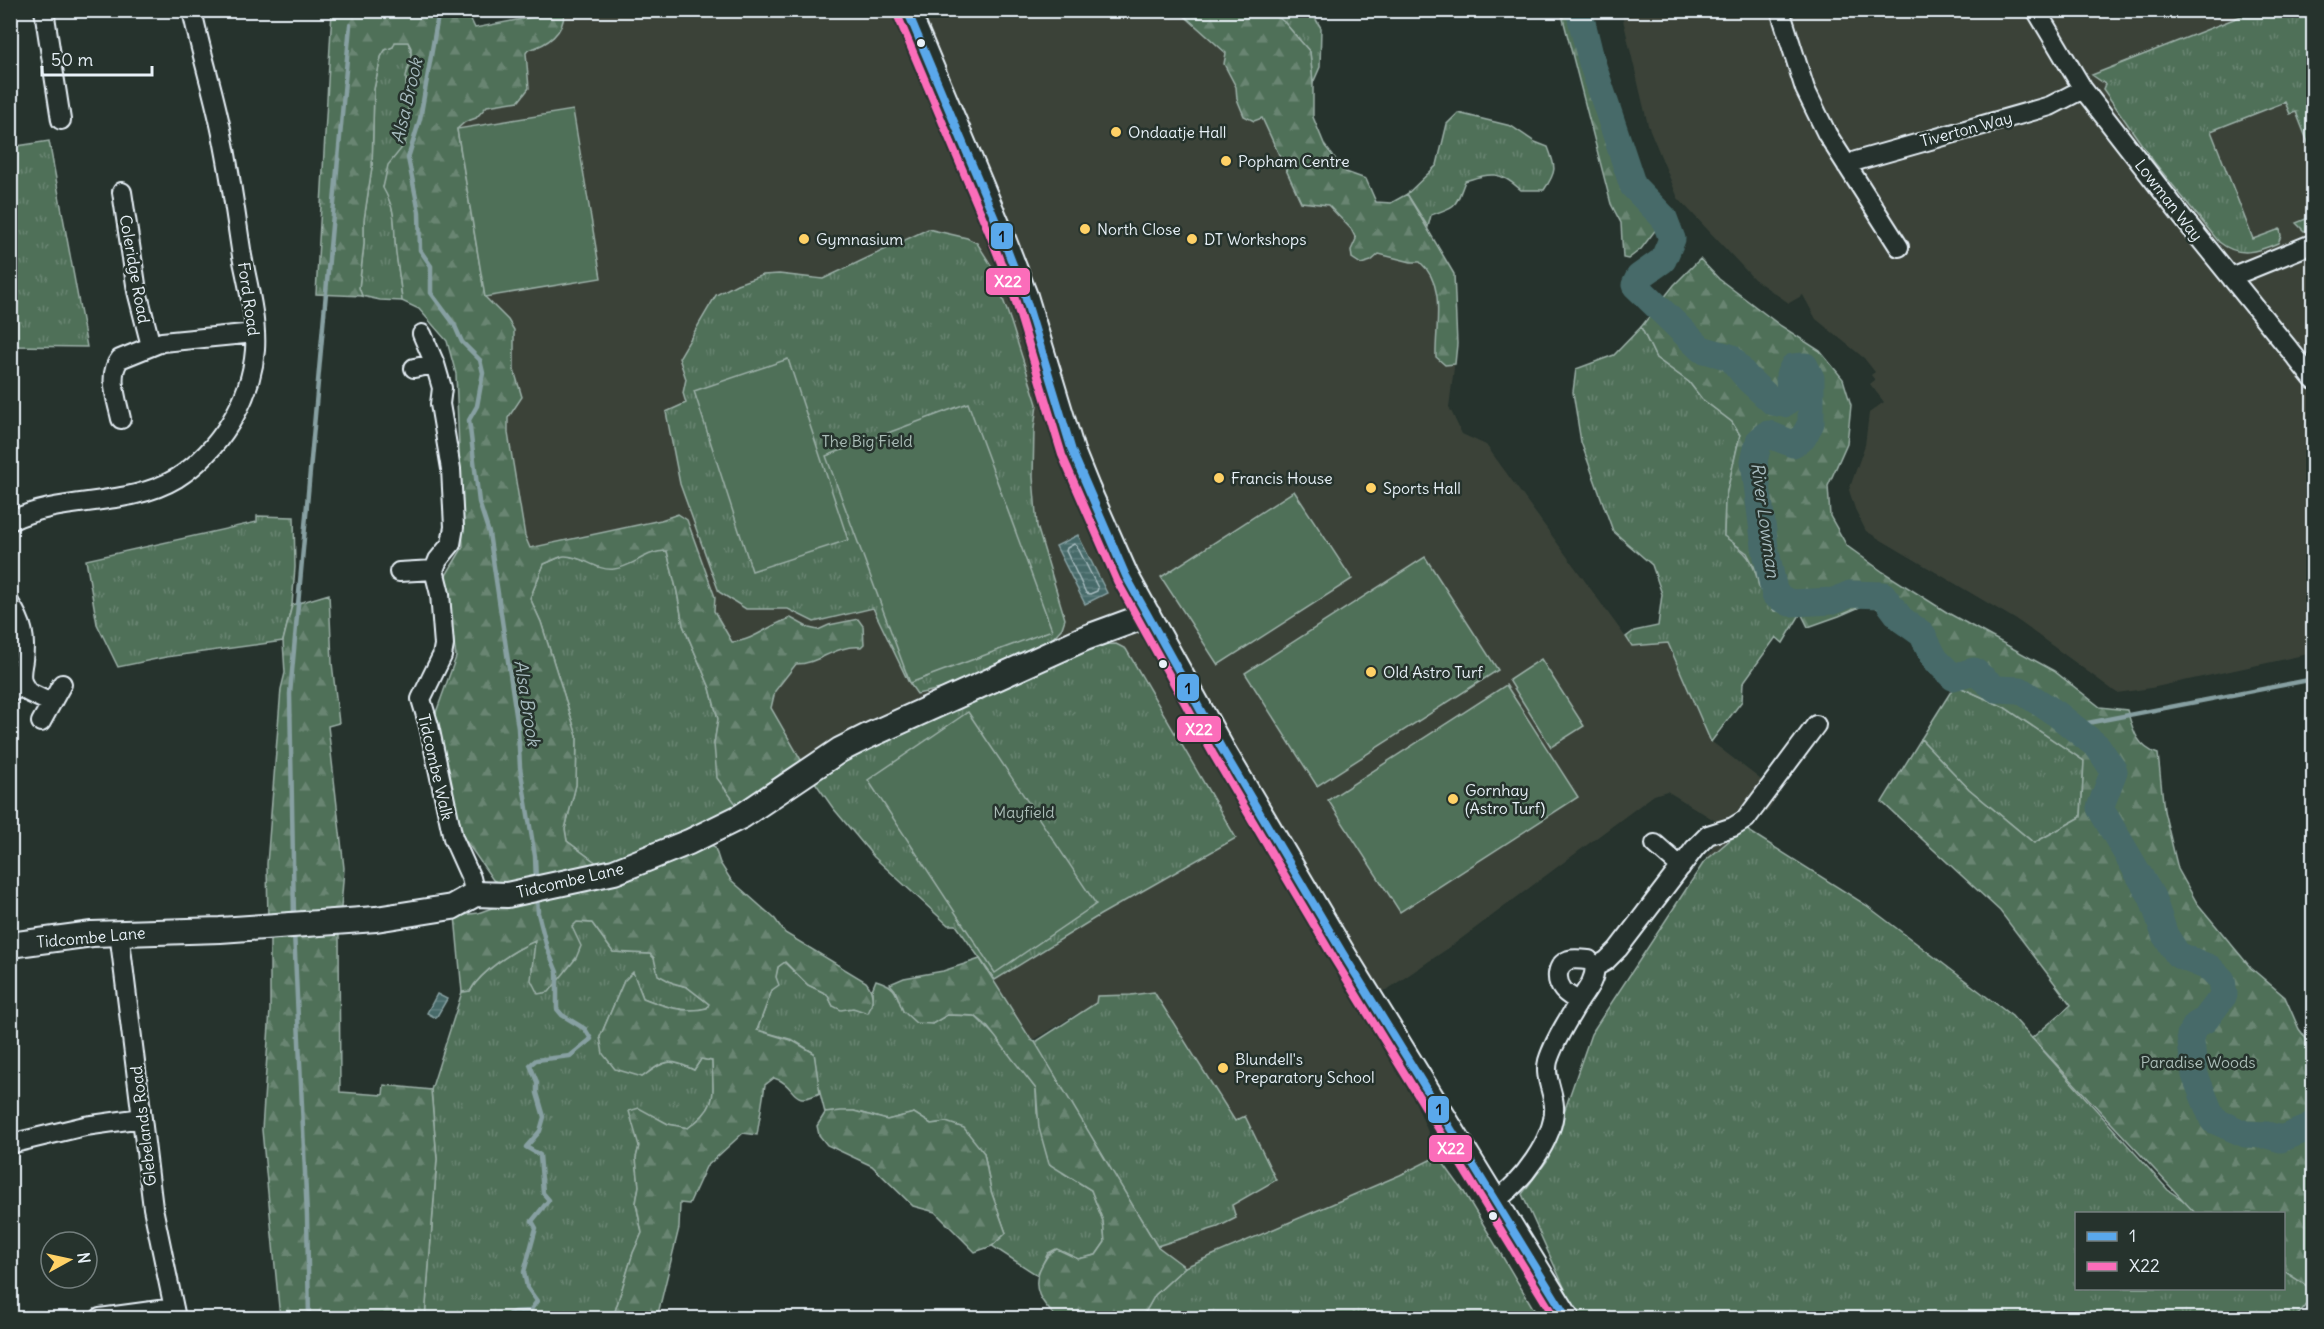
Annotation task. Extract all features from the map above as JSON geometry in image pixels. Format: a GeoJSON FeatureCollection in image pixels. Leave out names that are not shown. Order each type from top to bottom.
{"type":"FeatureCollection","features":[{"type":"Feature","properties":{"kind":"street"},"geometry":{"type":"LineString","coordinates":[[44,10],[64,93],[61,120]]}},
{"type":"Feature","properties":{"kind":"street","name":"Ford Road"},"geometry":{"type":"LineString","coordinates":[[10,521],[24,514],[46,508],[133,495],[157,488],[198,463],[217,444],[242,400],[253,364],[255,333],[223,138],[204,69],[192,10]]}},
{"type":"Feature","properties":{"kind":"street"},"geometry":{"type":"LineString","coordinates":[[907,10],[967,150],[1021,285],[1046,359],[1072,451],[1126,576],[1221,749],[1342,952],[1567,1318]]}},
{"type":"Feature","properties":{"kind":"street"},"geometry":{"type":"LineString","coordinates":[[1780,10],[1805,89],[1847,166],[1899,247]]}},
{"type":"Feature","properties":{"kind":"street","name":"Lowman Way"},"geometry":{"type":"LineString","coordinates":[[2036,10],[2084,89],[2313,380]]}},
{"type":"Feature","properties":{"kind":"street","name":"Tiverton Way"},"geometry":{"type":"LineString","coordinates":[[1847,166],[1856,161],[1940,136],[2050,106],[2084,89]]}},
{"type":"Feature","properties":{"kind":"street","name":"Coleridge Road"},"geometry":{"type":"LineString","coordinates":[[122,192],[137,291],[151,346]]}},
{"type":"Feature","properties":{"kind":"street"},"geometry":{"type":"LineString","coordinates":[[2232,279],[2238,274],[2313,243]]}},
{"type":"Feature","properties":{"kind":"street"},"geometry":{"type":"LineString","coordinates":[[121,419],[113,383],[116,363],[124,356],[162,342],[255,333]]}},
{"type":"Feature","properties":{"kind":"street"},"geometry":{"type":"LineString","coordinates":[[399,572],[434,570],[438,560],[451,544],[454,527],[451,469],[440,404],[442,388],[422,334]]}},
{"type":"Feature","properties":{"kind":"street"},"geometry":{"type":"LineString","coordinates":[[414,368],[435,364]]}},
{"type":"Feature","properties":{"kind":"street","name":"Tidcombe Walk"},"geometry":{"type":"LineString","coordinates":[[434,570],[440,594],[444,645],[442,656],[421,699],[422,707],[429,726],[453,838],[471,878],[475,894]]}},
{"type":"Feature","properties":{"kind":"street"},"geometry":{"type":"LineString","coordinates":[[10,604],[21,621],[25,642],[21,679],[16,688],[51,703]]}},
{"type":"Feature","properties":{"kind":"street","name":"Tidcombe Lane"},"geometry":{"type":"LineString","coordinates":[[10,945],[119,932],[220,930],[376,919],[452,907],[475,894],[507,895],[614,873],[716,830],[742,816],[849,745],[1085,638],[1148,615]]}},
{"type":"Feature","properties":{"kind":"street"},"geometry":{"type":"LineString","coordinates":[[41,722],[62,684]]}},
{"type":"Feature","properties":{"kind":"street"},"geometry":{"type":"LineString","coordinates":[[1495,1200],[1514,1187],[1525,1174],[1550,1129],[1554,1106],[1547,1074],[1548,1062],[1554,1047],[1591,984],[1595,967],[1618,950],[1708,835],[1746,819],[1816,725]]}},
{"type":"Feature","properties":{"kind":"street"},"geometry":{"type":"LineString","coordinates":[[1655,844],[1681,867]]}},
{"type":"Feature","properties":{"kind":"street","name":"Glebelands Road"},"geometry":{"type":"LineString","coordinates":[[119,932],[153,1208],[175,1313]]}},
{"type":"Feature","properties":{"kind":"street"},"geometry":{"type":"LineString","coordinates":[[1579,1002],[1562,990],[1558,981],[1558,972],[1562,964],[1569,960],[1589,960],[1595,967]]}},
{"type":"Feature","properties":{"kind":"street"},"geometry":{"type":"LineString","coordinates":[[10,1144],[85,1126],[142,1118]]}},
{"type":"Feature","properties":{"kind":"street"},"geometry":{"type":"LineString","coordinates":[[99,1318],[175,1313]]}},
{"type":"Feature","properties":{"kind":"shaded area"},"geometry":{"type":"Polygon","coordinates":[[[558,11],[1271,11],[1313,83],[1313,117],[1325,146],[1346,172],[1366,179],[1376,202],[1391,203],[1407,194],[1454,274],[1457,344],[1449,407],[1462,434],[1486,445],[1632,646],[1668,643],[1712,742],[1778,793],[1769,810],[1745,829],[1866,905],[2012,1016],[2168,1190],[2201,1212],[2075,1212],[2075,1290],[2285,1288],[2313,1295],[2296,1318],[1578,1318],[1522,1194],[1547,1161],[1591,1034],[1712,849],[1719,823],[1667,791],[1654,795],[1450,947],[1388,989],[1357,1001],[1412,1094],[1438,1156],[1464,1192],[1539,1318],[1133,1318],[995,980],[956,925],[948,925],[874,857],[833,808],[812,778],[517,551],[441,35],[558,11]],[[1078,1013],[1032,1041],[1096,1146],[1078,1013]]]}},
{"type":"Feature","properties":{"kind":"shaded area"},"geometry":{"type":"Polygon","coordinates":[[[1621,11],[2313,11],[2313,653],[2151,688],[2117,693],[2020,622],[1866,531],[1849,490],[1865,445],[1869,413],[1884,402],[1870,384],[1875,380],[1871,375],[1875,372],[1864,358],[1816,319],[1803,295],[1789,303],[1754,279],[1678,198],[1648,125],[1621,11]]]}},
{"type":"Feature","properties":{"kind":"green space"},"geometry":{"type":"Polygon","coordinates":[[[332,11],[467,11],[475,28],[564,11],[564,19],[554,37],[526,53],[529,88],[519,101],[487,106],[476,118],[465,122],[457,129],[485,297],[508,320],[514,330],[514,370],[522,397],[508,418],[508,433],[525,536],[530,548],[661,520],[678,514],[687,520],[715,597],[714,611],[732,642],[748,639],[791,618],[809,628],[818,630],[829,625],[858,619],[863,626],[864,644],[861,647],[842,649],[812,661],[796,664],[775,691],[771,708],[804,765],[739,808],[717,778],[714,744],[718,719],[710,688],[683,625],[667,551],[653,553],[614,569],[601,568],[578,558],[565,556],[544,564],[530,598],[541,622],[577,736],[576,785],[565,829],[567,841],[602,867],[501,884],[493,880],[459,831],[434,718],[456,657],[445,577],[463,547],[456,374],[447,341],[419,309],[402,301],[393,212],[383,188],[388,165],[405,144],[409,123],[406,76],[411,60],[411,48],[408,42],[395,42],[393,47],[385,50],[381,57],[374,89],[372,167],[364,220],[359,288],[362,296],[316,294],[332,11]]]}},
{"type":"Feature","properties":{"kind":"green space"},"geometry":{"type":"Polygon","coordinates":[[[1179,11],[1271,11],[1285,23],[1310,52],[1313,117],[1325,146],[1346,172],[1366,179],[1376,202],[1391,203],[1407,194],[1454,274],[1457,344],[1455,364],[1445,365],[1436,357],[1437,294],[1428,272],[1420,262],[1379,254],[1371,261],[1361,264],[1352,258],[1351,250],[1356,239],[1351,229],[1328,205],[1301,202],[1262,118],[1254,121],[1244,116],[1237,99],[1236,87],[1224,64],[1226,53],[1179,11]]]}},
{"type":"Feature","properties":{"kind":"green space"},"geometry":{"type":"Polygon","coordinates":[[[1271,11],[1311,11],[1321,28],[1320,67],[1313,83],[1310,52],[1285,23],[1271,11]]]}},
{"type":"Feature","properties":{"kind":"green space"},"geometry":{"type":"Polygon","coordinates":[[[1561,11],[1575,11],[1596,93],[1624,176],[1635,199],[1650,212],[1657,228],[1641,249],[1628,259],[1623,258],[1621,223],[1611,204],[1561,11]]]}},
{"type":"Feature","properties":{"kind":"green space"},"geometry":{"type":"Polygon","coordinates":[[[2254,11],[2313,11],[2314,158],[2296,112],[2290,114],[2285,102],[2211,131],[2253,239],[2280,229],[2281,236],[2278,243],[2255,251],[2241,252],[2219,242],[2154,162],[2103,89],[2105,84],[2092,75],[2254,11]]]}},
{"type":"Feature","properties":{"kind":"green space"},"geometry":{"type":"Polygon","coordinates":[[[395,42],[408,42],[411,51],[406,80],[409,122],[402,146],[383,187],[393,212],[402,301],[362,296],[359,288],[364,220],[372,167],[374,89],[381,57],[385,50],[393,47],[395,42]]]}},
{"type":"Feature","properties":{"kind":"green space"},"geometry":{"type":"Polygon","coordinates":[[[573,110],[601,278],[485,297],[457,129],[573,110]]]}},
{"type":"Feature","properties":{"kind":"green space"},"geometry":{"type":"Polygon","coordinates":[[[1458,113],[1511,126],[1535,142],[1548,147],[1554,165],[1553,174],[1544,190],[1521,190],[1507,179],[1494,175],[1465,181],[1454,204],[1446,210],[1431,215],[1428,227],[1407,194],[1437,165],[1447,124],[1458,113]]]}},
{"type":"Feature","properties":{"kind":"green space"},"geometry":{"type":"Polygon","coordinates":[[[49,141],[87,347],[11,346],[11,147],[49,141]]]}},
{"type":"Feature","properties":{"kind":"green space"},"geometry":{"type":"Polygon","coordinates":[[[2313,216],[2313,229],[2304,231],[2296,223],[2313,216]]]}},
{"type":"Feature","properties":{"kind":"green space","name":"The Big Field"},"geometry":{"type":"Polygon","coordinates":[[[928,229],[967,238],[977,243],[991,265],[1037,404],[1033,477],[1037,526],[1065,619],[1062,628],[1052,639],[945,688],[917,694],[908,681],[873,608],[814,622],[788,609],[746,609],[719,592],[680,484],[666,412],[686,403],[683,393],[686,379],[679,358],[716,295],[737,284],[763,275],[779,274],[823,279],[928,229]]]}},
{"type":"Feature","properties":{"kind":"green space","name":"Paradise Woods"},"geometry":{"type":"Polygon","coordinates":[[[1700,259],[1719,279],[1781,326],[1820,351],[1843,379],[1851,405],[1847,443],[1828,486],[1830,516],[1847,546],[1948,613],[2054,671],[2100,707],[2127,710],[2137,737],[2145,747],[2158,754],[2164,811],[2178,869],[2197,903],[2251,968],[2285,997],[2299,1029],[2313,1048],[2313,1290],[2285,1272],[2285,1212],[2194,1212],[2032,1038],[2071,1005],[2000,911],[1882,802],[1921,739],[1969,789],[2034,843],[2081,817],[2084,761],[2004,707],[1955,685],[1896,621],[1869,603],[1808,627],[1801,613],[1774,611],[1759,587],[1756,570],[1747,553],[1724,536],[1725,500],[1740,435],[1732,422],[1702,399],[1689,382],[1656,358],[1641,327],[1674,285],[1700,259]]]}},
{"type":"Feature","properties":{"kind":"green space"},"geometry":{"type":"Polygon","coordinates":[[[1641,327],[1656,358],[1689,382],[1702,399],[1732,422],[1740,435],[1725,500],[1724,536],[1748,557],[1755,569],[1759,587],[1801,613],[1783,643],[1776,637],[1743,683],[1742,701],[1711,742],[1668,643],[1632,646],[1626,637],[1634,631],[1658,626],[1662,594],[1652,565],[1613,531],[1581,442],[1573,392],[1576,369],[1614,355],[1641,327]]]}},
{"type":"Feature","properties":{"kind":"green space"},"geometry":{"type":"Polygon","coordinates":[[[788,359],[848,540],[752,571],[694,391],[788,359]]]}},
{"type":"Feature","properties":{"kind":"green space"},"geometry":{"type":"Polygon","coordinates":[[[968,403],[1052,630],[910,683],[826,456],[968,403]]]}},
{"type":"Feature","properties":{"kind":"green space"},"geometry":{"type":"Polygon","coordinates":[[[1294,491],[1352,579],[1218,665],[1161,577],[1294,491]]]}},
{"type":"Feature","properties":{"kind":"green space"},"geometry":{"type":"Polygon","coordinates":[[[257,516],[294,517],[295,567],[292,605],[283,641],[166,657],[118,667],[97,624],[86,560],[257,522],[257,516]]]}},
{"type":"Feature","properties":{"kind":"green space"},"geometry":{"type":"Polygon","coordinates":[[[658,551],[667,551],[683,625],[710,688],[718,719],[714,744],[739,808],[602,867],[567,841],[565,829],[576,785],[577,736],[541,622],[530,598],[544,564],[565,555],[587,561],[598,567],[658,551]]]}},
{"type":"Feature","properties":{"kind":"green space","name":"Old Astro Turf"},"geometry":{"type":"Polygon","coordinates":[[[1425,557],[1498,670],[1317,786],[1245,673],[1425,557]]]}},
{"type":"Feature","properties":{"kind":"green space"},"geometry":{"type":"Polygon","coordinates":[[[329,594],[332,663],[339,723],[328,726],[344,868],[339,934],[340,1092],[383,1095],[384,1085],[431,1090],[437,1159],[425,1318],[280,1318],[262,1130],[270,1010],[267,864],[281,689],[285,673],[283,641],[292,605],[329,594]]]}},
{"type":"Feature","properties":{"kind":"green space","name":"Mayfield"},"geometry":{"type":"Polygon","coordinates":[[[1116,644],[1126,649],[1236,838],[1100,915],[995,980],[956,925],[948,925],[874,857],[833,808],[812,778],[844,755],[1086,645],[1116,644]]]}},
{"type":"Feature","properties":{"kind":"green space"},"geometry":{"type":"Polygon","coordinates":[[[1541,659],[1584,726],[1551,747],[1509,680],[1541,659]]]}},
{"type":"Feature","properties":{"kind":"green space","name":"Gornhay (Astro Turf)"},"geometry":{"type":"Polygon","coordinates":[[[1506,685],[1578,797],[1400,912],[1328,800],[1506,685]]]}},
{"type":"Feature","properties":{"kind":"green space"},"geometry":{"type":"Polygon","coordinates":[[[1955,685],[2004,707],[2084,761],[2081,817],[2034,843],[1969,789],[1921,739],[1955,685]]]}},
{"type":"Feature","properties":{"kind":"green space"},"geometry":{"type":"Polygon","coordinates":[[[968,712],[1096,904],[995,973],[868,780],[968,712]]]}},
{"type":"Feature","properties":{"kind":"green space"},"geometry":{"type":"Polygon","coordinates":[[[1744,828],[1866,905],[2012,1016],[2168,1190],[2201,1212],[2075,1212],[2075,1290],[2285,1290],[2285,1270],[2313,1290],[2313,1295],[2296,1318],[1578,1318],[1522,1194],[1547,1161],[1591,1034],[1704,862],[1744,828]]]}},
{"type":"Feature","properties":{"kind":"green space"},"geometry":{"type":"Polygon","coordinates":[[[709,842],[715,848],[720,863],[731,880],[775,919],[785,933],[866,982],[872,993],[871,1005],[868,1013],[853,1008],[841,1010],[833,1006],[827,994],[808,985],[785,962],[778,967],[776,977],[779,985],[772,990],[757,1030],[793,1041],[814,1053],[820,1093],[810,1097],[798,1097],[782,1081],[774,1078],[765,1085],[757,1135],[743,1133],[706,1167],[689,1204],[680,1203],[679,1228],[657,1318],[613,1318],[633,1253],[642,1233],[636,1203],[639,1186],[636,1158],[639,1146],[629,1111],[639,1108],[668,1124],[688,1128],[705,1113],[712,1099],[712,1061],[701,1059],[694,1070],[678,1063],[667,1062],[642,1077],[615,1069],[603,1054],[600,1037],[624,981],[633,972],[643,998],[682,1010],[699,1010],[707,1008],[709,1004],[687,987],[658,975],[654,958],[650,954],[613,952],[592,923],[577,922],[572,927],[581,946],[576,958],[549,992],[538,994],[531,980],[535,941],[499,962],[475,983],[470,991],[462,992],[455,916],[478,913],[503,904],[623,883],[709,842]]]}},
{"type":"Feature","properties":{"kind":"green space"},"geometry":{"type":"Polygon","coordinates":[[[576,922],[592,923],[613,952],[650,954],[654,958],[659,975],[673,983],[687,987],[709,1004],[707,1008],[699,1010],[682,1010],[666,1006],[643,998],[639,986],[624,981],[600,1037],[642,1077],[662,1064],[678,1063],[694,1070],[701,1059],[712,1061],[712,1099],[705,1113],[688,1128],[668,1124],[656,1118],[639,1146],[636,1158],[639,1186],[636,1203],[642,1233],[633,1253],[613,1318],[425,1318],[437,1159],[431,1090],[462,992],[470,991],[482,976],[499,962],[536,940],[532,968],[568,966],[575,958],[572,927],[576,922]]]}},
{"type":"Feature","properties":{"kind":"green space"},"geometry":{"type":"Polygon","coordinates":[[[980,959],[1031,1040],[1035,1042],[1157,1246],[1185,1267],[1155,1295],[1142,1318],[1057,1318],[1042,1301],[1037,1289],[1038,1275],[1049,1254],[1057,1249],[1078,1259],[1096,1255],[1105,1242],[1103,1221],[1091,1190],[1049,1164],[1039,1128],[1036,1089],[986,1025],[975,1016],[957,1015],[947,1015],[932,1024],[916,1023],[903,1011],[895,990],[890,984],[904,978],[943,971],[980,959]]]}},
{"type":"Feature","properties":{"kind":"green space"},"geometry":{"type":"Polygon","coordinates":[[[784,962],[808,985],[827,994],[833,1006],[853,1008],[872,1005],[872,990],[876,980],[891,987],[903,1011],[932,1024],[947,1015],[975,1016],[1000,1041],[1036,1089],[1037,1113],[1063,1173],[1091,1190],[1103,1221],[1105,1242],[1096,1255],[1078,1259],[1056,1249],[1048,1253],[1037,1275],[992,1246],[1006,1233],[991,1191],[984,1153],[946,1122],[931,1124],[914,1113],[887,1120],[854,1111],[825,1113],[818,1085],[814,1053],[793,1040],[757,1030],[778,967],[784,962]]]}},
{"type":"Feature","properties":{"kind":"green space"},"geometry":{"type":"Polygon","coordinates":[[[1154,992],[1235,1121],[1245,1116],[1276,1180],[1232,1205],[1236,1218],[1218,1227],[1157,1246],[1034,1043],[1096,1003],[1097,996],[1154,992]]]}},
{"type":"Feature","properties":{"kind":"green space"},"geometry":{"type":"Polygon","coordinates":[[[854,1111],[887,1120],[914,1113],[931,1124],[946,1122],[964,1128],[984,1153],[991,1191],[1006,1233],[992,1246],[975,1252],[935,1212],[913,1206],[872,1166],[827,1145],[819,1135],[817,1126],[825,1113],[854,1111]]]}},
{"type":"Feature","properties":{"kind":"green space"},"geometry":{"type":"Polygon","coordinates":[[[1438,1156],[1464,1192],[1539,1318],[1142,1318],[1155,1295],[1185,1267],[1400,1175],[1438,1156]]]}},
{"type":"Feature","properties":{"kind":"water"},"geometry":{"type":"Polygon","coordinates":[[[1078,535],[1107,593],[1085,604],[1056,546],[1078,535]]]}},
{"type":"Feature","properties":{"kind":"water"},"geometry":{"type":"Polygon","coordinates":[[[437,994],[447,999],[436,1018],[427,1013],[437,994]]]}},
{"type":"Feature","properties":{"kind":"waterway","name":"Alsa Brook"},"geometry":{"type":"LineString","coordinates":[[439,10],[420,119],[408,158],[419,212],[420,250],[431,266],[431,293],[454,324],[462,342],[480,360],[483,373],[477,406],[469,420],[479,502],[489,533],[518,728],[520,767],[535,856],[536,882]]}},
{"type":"Feature","properties":{"kind":"waterway","name":"River Lowman"},"geometry":{"type":"LineString","coordinates":[[1579,10],[1592,63],[1633,186],[1664,218],[1672,239],[1663,260],[1639,277],[1635,285],[1701,349],[1730,357],[1748,379],[1773,402],[1784,404],[1790,399],[1789,375],[1793,367],[1805,366],[1811,378],[1811,423],[1803,438],[1793,444],[1768,434],[1759,441],[1754,461],[1765,547],[1775,595],[1790,603],[1834,601],[1850,594],[1883,595],[1901,619],[1922,634],[1935,659],[1953,677],[1974,671],[1996,689],[2020,690],[2057,714],[2098,747],[2114,771],[2100,808],[2152,897],[2165,935],[2178,955],[2210,968],[2222,980],[2224,995],[2205,1020],[2196,1025],[2190,1035],[2195,1075],[2213,1120],[2245,1134],[2267,1135],[2281,1139],[2306,1129],[2314,1123]]}},
{"type":"Feature","properties":{"kind":"waterway"},"geometry":{"type":"LineString","coordinates":[[294,917],[290,694],[350,25]]}},
{"type":"Feature","properties":{"kind":"waterway"},"geometry":{"type":"LineString","coordinates":[[2072,726],[2314,679]]}},
{"type":"Feature","properties":{"kind":"waterway","name":"Alsa Brook"},"geometry":{"type":"LineString","coordinates":[[510,1318],[509,1314],[514,1312],[530,1311],[537,1301],[527,1287],[524,1272],[536,1228],[532,1221],[549,1200],[543,1193],[540,1155],[526,1147],[540,1131],[544,1117],[537,1093],[537,1082],[530,1065],[536,1060],[570,1056],[591,1039],[585,1029],[562,1015],[557,1009],[557,972],[547,948],[538,913],[537,897]]}},
{"type":"Feature","properties":{"kind":"waterway"},"geometry":{"type":"LineString","coordinates":[[294,931],[307,1216],[309,1318]]}},
{"type":"Feature","properties":{"kind":"transit line","name":"1"},"geometry":{"type":"LineString","coordinates":[[907,10],[1000,231],[1025,296],[1072,451],[1126,576],[1222,749],[1342,952],[1567,1318]]}},
{"type":"Feature","properties":{"kind":"transit line","name":"X22"},"geometry":{"type":"LineString","coordinates":[[897,14],[1015,299],[1062,455],[1117,581],[1213,754],[1333,957],[1555,1318]]}},
{"type":"Feature","properties":{"kind":"place","name":"Ondaatje Hall"},"geometry":{"type":"Point","coordinates":[1116,132]}},
{"type":"Feature","properties":{"kind":"place","name":"Popham Centre"},"geometry":{"type":"Point","coordinates":[1226,161]}},
{"type":"Feature","properties":{"kind":"place","name":"North Close"},"geometry":{"type":"Point","coordinates":[1085,229]}},
{"type":"Feature","properties":{"kind":"place","name":"Gymnasium"},"geometry":{"type":"Point","coordinates":[804,239]}},
{"type":"Feature","properties":{"kind":"place","name":"DT Workshops"},"geometry":{"type":"Point","coordinates":[1192,239]}},
{"type":"Feature","properties":{"kind":"place","name":"Francis House"},"geometry":{"type":"Point","coordinates":[1219,478]}},
{"type":"Feature","properties":{"kind":"place","name":"Sports Hall"},"geometry":{"type":"Point","coordinates":[1371,488]}},
{"type":"Feature","properties":{"kind":"place","name":"Old Astro Turf"},"geometry":{"type":"Point","coordinates":[1371,672]}},
{"type":"Feature","properties":{"kind":"place","name":"Gornhay (Astro Turf)"},"geometry":{"type":"Point","coordinates":[1453,799]}},
{"type":"Feature","properties":{"kind":"place","name":"Blundell's Preparatory School"},"geometry":{"type":"Point","coordinates":[1223,1068]}}]}
